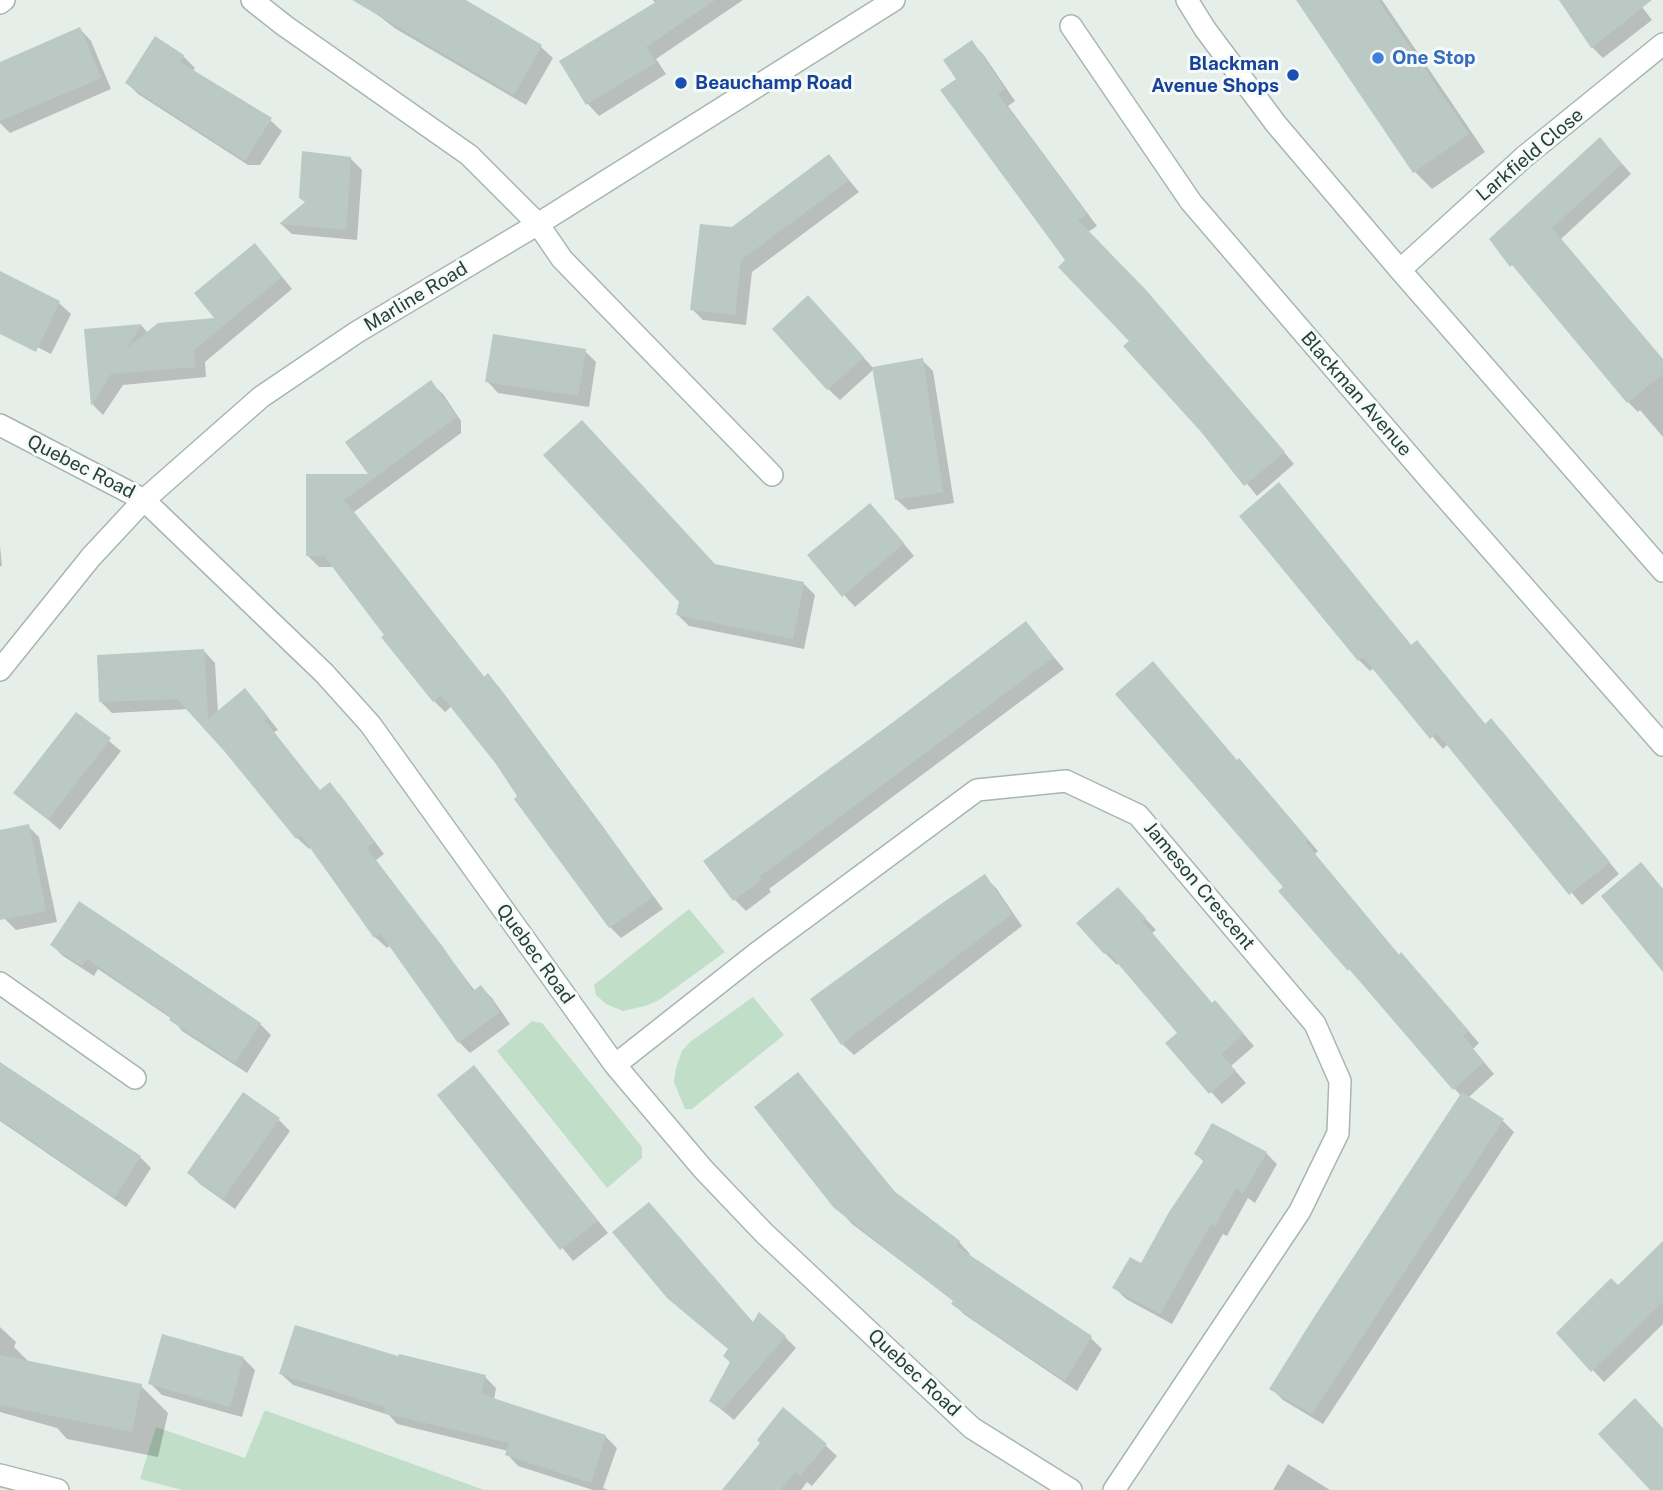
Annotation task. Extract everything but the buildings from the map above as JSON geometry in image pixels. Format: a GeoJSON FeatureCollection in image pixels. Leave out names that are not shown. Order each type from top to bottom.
{"type":"FeatureCollection","features":[{"type":"Feature","properties":{"kind":"street"},"geometry":{"type":"LineString","coordinates":[[252,0],[469,155],[538,224],[562,259],[772,475]]}},
{"type":"Feature","properties":{"kind":"street","name":"Marline Road"},"geometry":{"type":"LineString","coordinates":[[0,670],[91,557],[144,500],[261,397],[357,332],[538,224],[894,0]]}},
{"type":"Feature","properties":{"kind":"street"},"geometry":{"type":"LineString","coordinates":[[1187,0],[1205,29],[1276,124],[1663,571]]}},
{"type":"Feature","properties":{"kind":"street","name":"Blackman Avenue"},"geometry":{"type":"LineString","coordinates":[[1071,26],[1191,202],[1421,470],[1663,745]]}},
{"type":"Feature","properties":{"kind":"street","name":"Larkfield Close"},"geometry":{"type":"LineString","coordinates":[[1400,270],[1524,157],[1663,44]]}},
{"type":"Feature","properties":{"kind":"street","name":"Quebec Road"},"geometry":{"type":"LineString","coordinates":[[0,425],[144,500],[324,673],[370,724],[615,1065],[703,1169],[764,1233],[972,1428],[1071,1490]]}},
{"type":"Feature","properties":{"kind":"street","name":"Jameson Crescent"},"geometry":{"type":"LineString","coordinates":[[615,1065],[757,953],[977,790],[1066,781],[1138,815],[1315,1024],[1340,1081],[1338,1133],[1300,1211],[1114,1490]]}},
{"type":"Feature","properties":{"kind":"street"},"geometry":{"type":"LineString","coordinates":[[0,983],[135,1078]]}},
{"type":"Feature","properties":{"kind":"street"},"geometry":{"type":"LineString","coordinates":[[0,1475],[58,1490]]}},
{"type":"Feature","properties":{"kind":"green space"},"geometry":{"type":"Polygon","coordinates":[[[689,909],[725,952],[659,1000],[645,1006],[623,1011],[606,1004],[596,995],[594,985],[689,909]]]}},
{"type":"Feature","properties":{"kind":"green space"},"geometry":{"type":"Polygon","coordinates":[[[753,997],[784,1035],[692,1109],[685,1109],[674,1082],[682,1051],[690,1042],[753,997]]]}},
{"type":"Feature","properties":{"kind":"green space"},"geometry":{"type":"Polygon","coordinates":[[[532,1021],[542,1023],[642,1147],[642,1158],[607,1188],[497,1051],[532,1021]]]}},
{"type":"Feature","properties":{"kind":"green space"},"geometry":{"type":"Polygon","coordinates":[[[267,1410],[484,1490],[182,1490],[140,1479],[156,1427],[245,1458],[267,1410]]]}},
{"type":"Feature","properties":{"kind":"place","name":"One Stop"},"geometry":{"type":"Point","coordinates":[1378,58]}},
{"type":"Feature","properties":{"kind":"place","name":"Blackman Avenue Shops"},"geometry":{"type":"Point","coordinates":[1293,75]}},
{"type":"Feature","properties":{"kind":"place","name":"Beauchamp Road"},"geometry":{"type":"Point","coordinates":[681,83]}}]}
